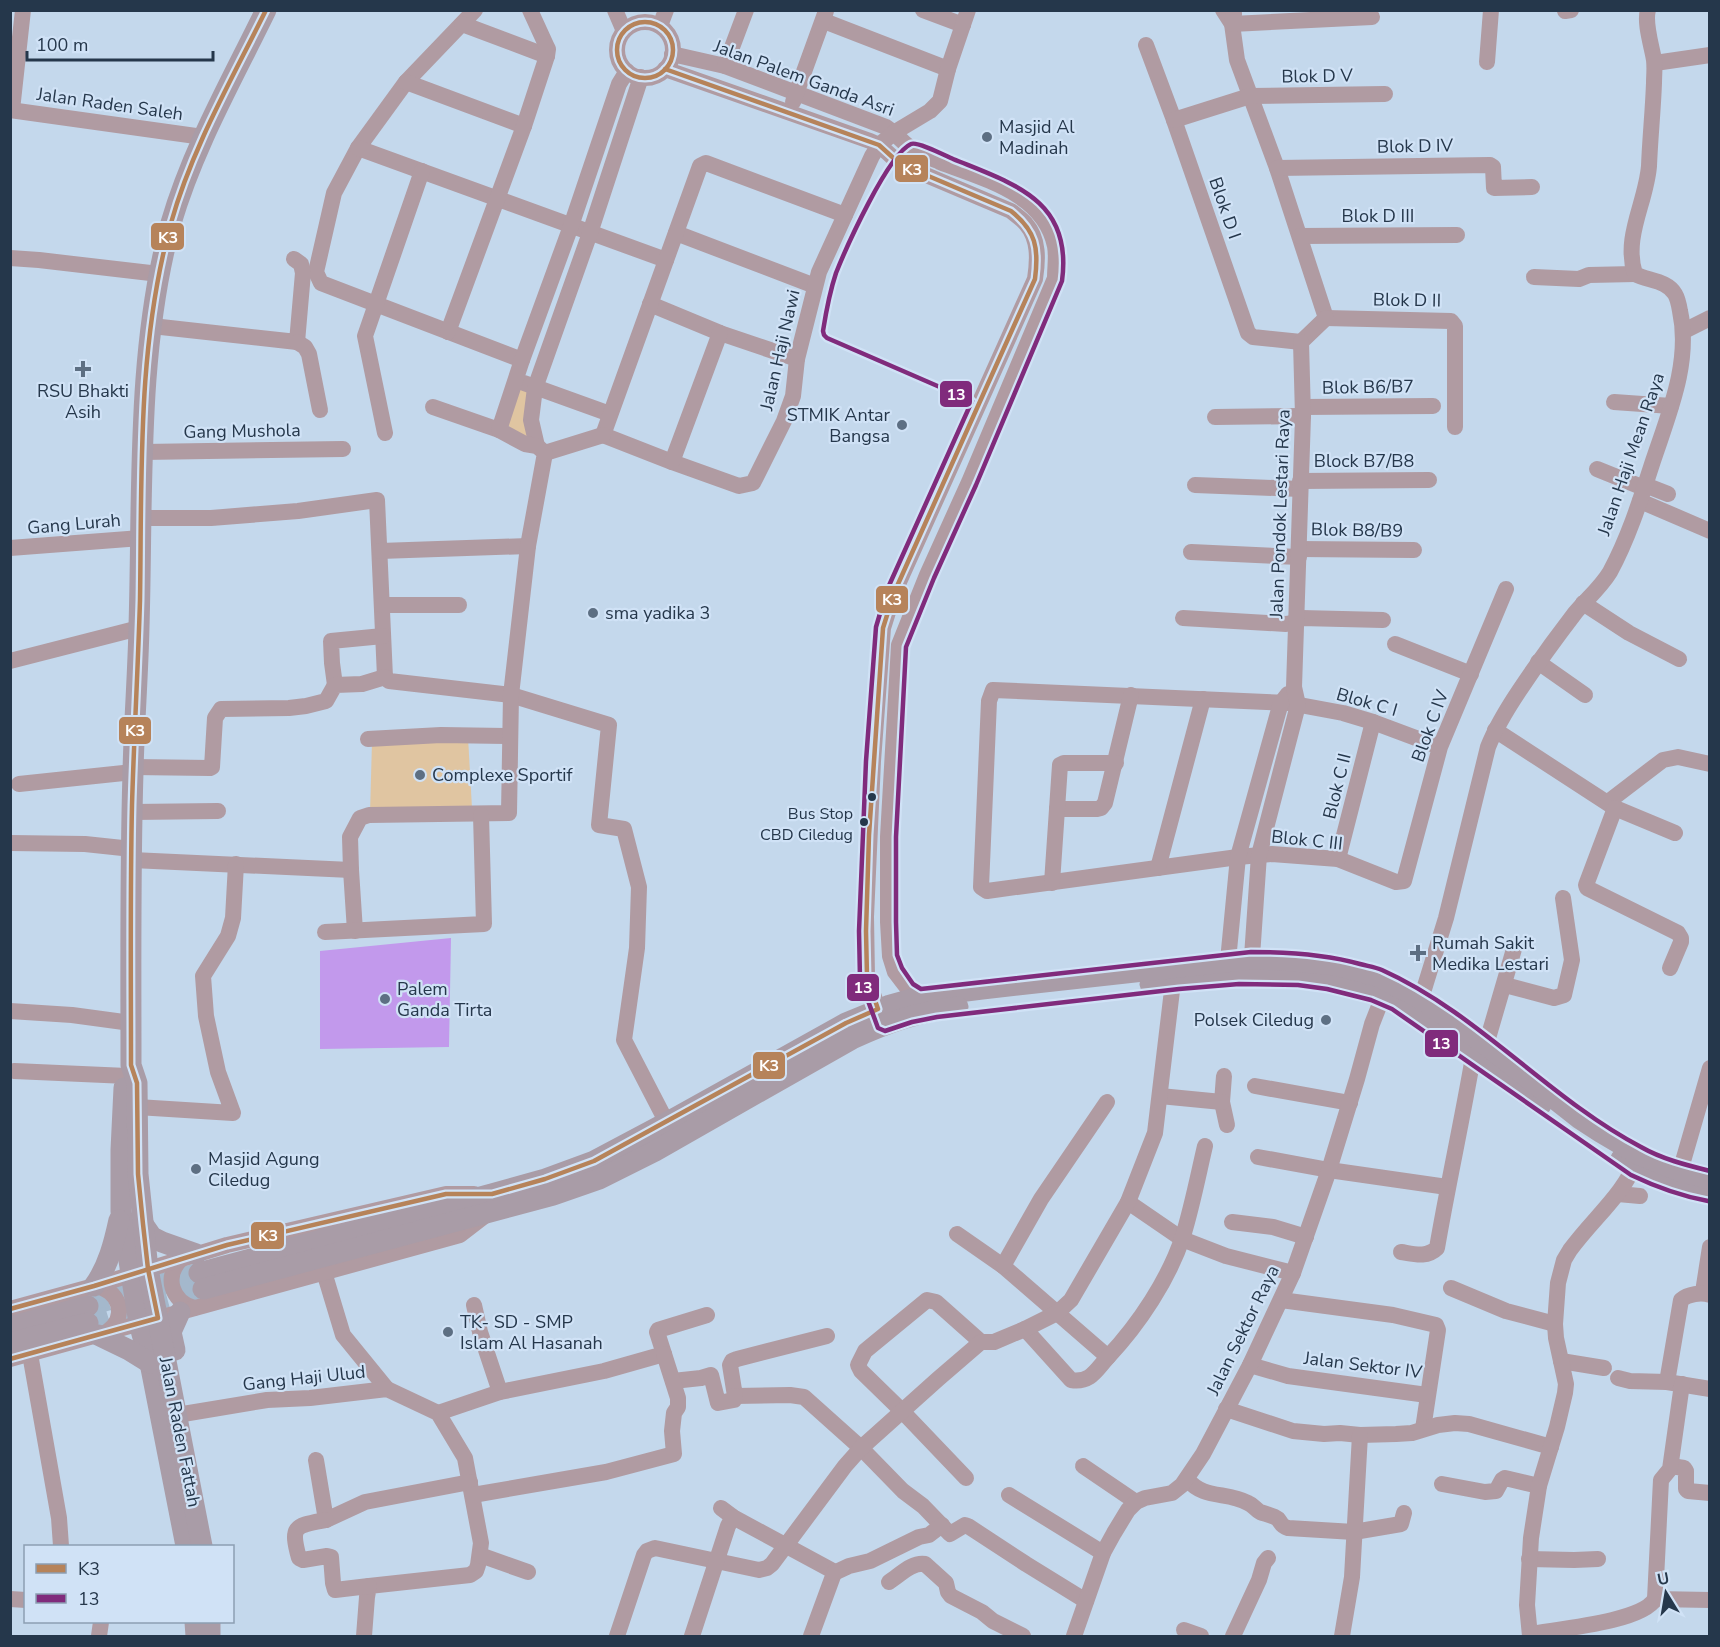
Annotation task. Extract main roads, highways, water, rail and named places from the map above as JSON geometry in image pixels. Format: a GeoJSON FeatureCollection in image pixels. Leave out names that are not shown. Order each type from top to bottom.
{"type":"FeatureCollection","features":[{"type":"Feature","properties":{"kind":"main road"},"geometry":{"type":"LineString","coordinates":[[95,1316],[102,1275],[114,1242],[121,1211],[124,1084],[129,1071],[131,1023],[133,769],[143,452],[152,326],[159,274],[171,223],[184,183],[203,137],[266,10]]}},
{"type":"Feature","properties":{"kind":"main road"},"geometry":{"type":"LineString","coordinates":[[192,1282],[491,1204],[553,1195],[599,1179],[655,1151],[852,1039],[881,1017],[890,1005],[919,997],[1252,967],[1282,960],[1324,964],[1377,976],[1421,999],[1479,1051]]}},
{"type":"Feature","properties":{"kind":"main road"},"geometry":{"type":"LineString","coordinates":[[1252,967],[1285,976],[1333,982],[1383,996],[1479,1051],[1580,1119],[1661,1181],[1678,1178],[1710,1179]]}},
{"type":"Feature","properties":{"kind":"main road"},"geometry":{"type":"LineString","coordinates":[[491,1204],[545,1179],[594,1161],[846,1023],[1173,982],[1228,969]]}},
{"type":"Feature","properties":{"kind":"main road"},"geometry":{"type":"LineString","coordinates":[[129,1071],[137,1083],[138,1174],[143,1224],[139,1272]]}},
{"type":"Feature","properties":{"kind":"main road"},"geometry":{"type":"LineString","coordinates":[[1678,1178],[1710,1194]]}},
{"type":"Feature","properties":{"kind":"main road"},"geometry":{"type":"LineString","coordinates":[[121,1211],[139,1272],[149,1321]]}},
{"type":"Feature","properties":{"kind":"main road"},"geometry":{"type":"LineString","coordinates":[[143,1224],[152,1237],[162,1242],[192,1282]]}},
{"type":"Feature","properties":{"kind":"main road"},"geometry":{"type":"LineString","coordinates":[[172,1390],[178,1379],[178,1372],[171,1332],[192,1282]]}},
{"type":"Feature","properties":{"kind":"main road"},"geometry":{"type":"LineString","coordinates":[[10,1327],[95,1316]]}},
{"type":"Feature","properties":{"kind":"main road"},"geometry":{"type":"LineString","coordinates":[[10,1343],[95,1316]]}},
{"type":"Feature","properties":{"kind":"main road"},"geometry":{"type":"LineString","coordinates":[[95,1316],[129,1350],[150,1363]]}},
{"type":"Feature","properties":{"kind":"main road","name":"Jalan Raden Fattah"},"geometry":{"type":"LineString","coordinates":[[149,1321],[150,1363],[186,1545]]}},
{"type":"Feature","properties":{"kind":"main road","name":"Jalan Raden Fattah"},"geometry":{"type":"LineString","coordinates":[[149,1321],[172,1390],[202,1545]]}},
{"type":"Feature","properties":{"kind":"tunnel"},"geometry":{"type":"LineString","coordinates":[[88,1306],[199,1273]]}},
{"type":"Feature","properties":{"kind":"tunnel"},"geometry":{"type":"LineString","coordinates":[[88,1323],[203,1289]]}},
{"type":"Feature","properties":{"kind":"place","name":"Masjid Al Madinah"},"geometry":{"type":"Point","coordinates":[987,137]}},
{"type":"Feature","properties":{"kind":"place","name":"RSU Bhakti Asih"},"geometry":{"type":"Point","coordinates":[83,369]}},
{"type":"Feature","properties":{"kind":"place","name":"STMIK Antar Bangsa"},"geometry":{"type":"Point","coordinates":[902,425]}},
{"type":"Feature","properties":{"kind":"place","name":"sma yadika 3"},"geometry":{"type":"Point","coordinates":[593,613]}},
{"type":"Feature","properties":{"kind":"place","name":"Complexe Sportif"},"geometry":{"type":"Point","coordinates":[420,775]}},
{"type":"Feature","properties":{"kind":"place","name":"Bus Stop CBD Ciledug"},"geometry":{"type":"Point","coordinates":[864,822]}},
{"type":"Feature","properties":{"kind":"place","name":"Rumah Sakit Medika Lestari"},"geometry":{"type":"Point","coordinates":[1418,953]}},
{"type":"Feature","properties":{"kind":"place","name":"Palem Ganda Tirta"},"geometry":{"type":"Point","coordinates":[385,999]}},
{"type":"Feature","properties":{"kind":"place","name":"Polsek Ciledug"},"geometry":{"type":"Point","coordinates":[1326,1020]}},
{"type":"Feature","properties":{"kind":"place","name":"Masjid Agung Ciledug"},"geometry":{"type":"Point","coordinates":[196,1169]}},
{"type":"Feature","properties":{"kind":"place","name":"TK- SD - SMP Islam Al Hasanah"},"geometry":{"type":"Point","coordinates":[448,1332]}}]}
